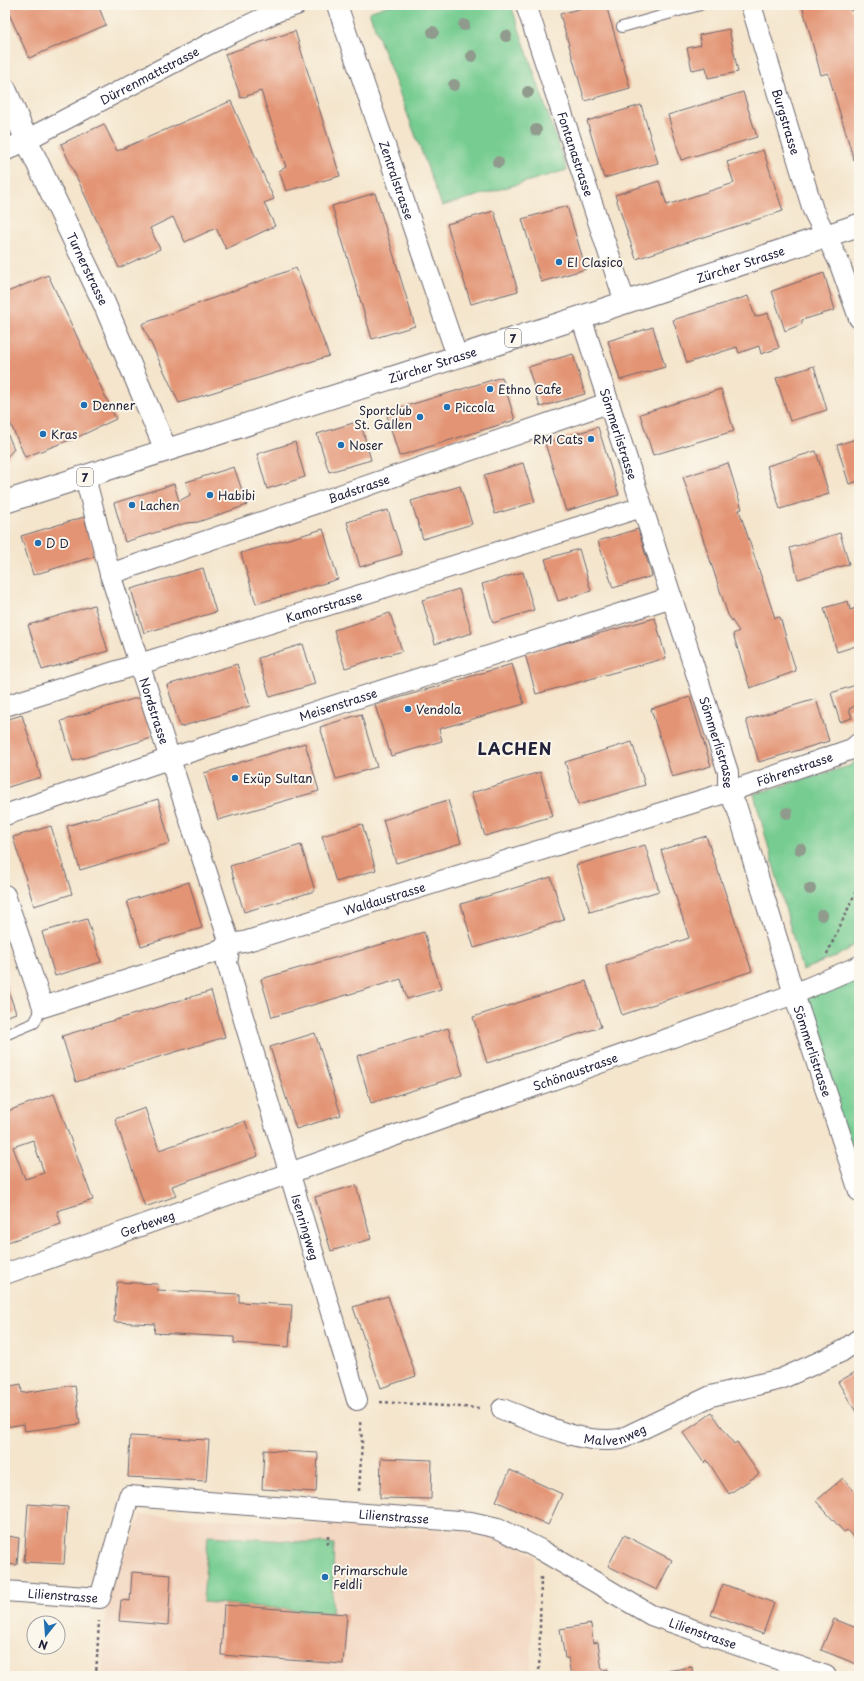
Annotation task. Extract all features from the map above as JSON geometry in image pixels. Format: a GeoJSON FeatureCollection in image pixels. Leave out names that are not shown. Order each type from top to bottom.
{"type":"FeatureCollection","features":[{"type":"Feature","properties":{"kind":"main road","name":"Turnerstrasse"},"geometry":{"type":"LineString","coordinates":[[5,89],[26,139],[104,303],[166,450]]}},
{"type":"Feature","properties":{"kind":"main road","name":"Zürcher Strasse"},"geometry":{"type":"LineString","coordinates":[[5,502],[581,317],[859,225]]}},
{"type":"Feature","properties":{"kind":"street","name":"Dürrenmattstrasse"},"geometry":{"type":"LineString","coordinates":[[5,151],[210,43],[278,11],[296,5]]}},
{"type":"Feature","properties":{"kind":"street","name":"Zentralstrasse"},"geometry":{"type":"LineString","coordinates":[[337,5],[457,356]]}},
{"type":"Feature","properties":{"kind":"street","name":"Fontanastrasse"},"geometry":{"type":"LineString","coordinates":[[526,5],[625,302]]}},
{"type":"Feature","properties":{"kind":"street","name":"Burgstrasse"},"geometry":{"type":"LineString","coordinates":[[751,5],[813,210],[827,236]]}},
{"type":"Feature","properties":{"kind":"street"},"geometry":{"type":"LineString","coordinates":[[827,236],[839,262],[859,318]]}},
{"type":"Feature","properties":{"kind":"street","name":"Sömmerlistrasse"},"geometry":{"type":"LineString","coordinates":[[581,317],[728,772],[728,792],[737,808],[794,994],[859,1191]]}},
{"type":"Feature","properties":{"kind":"street","name":"Badstrasse"},"geometry":{"type":"LineString","coordinates":[[110,574],[608,403]]}},
{"type":"Feature","properties":{"kind":"street","name":"Nordstrasse"},"geometry":{"type":"LineString","coordinates":[[85,477],[110,574],[171,758],[230,944]]}},
{"type":"Feature","properties":{"kind":"street","name":"Kamorstrasse"},"geometry":{"type":"LineString","coordinates":[[5,706],[642,507]]}},
{"type":"Feature","properties":{"kind":"street","name":"Meisenstrasse"},"geometry":{"type":"LineString","coordinates":[[5,815],[171,758],[672,597]]}},
{"type":"Feature","properties":{"kind":"street","name":"Föhrenstrasse"},"geometry":{"type":"LineString","coordinates":[[728,792],[852,748],[859,742]]}},
{"type":"Feature","properties":{"kind":"street","name":"Waldaustrasse"},"geometry":{"type":"LineString","coordinates":[[43,1007],[215,952],[230,944],[252,940],[728,792]]}},
{"type":"Feature","properties":{"kind":"street"},"geometry":{"type":"LineString","coordinates":[[5,895],[43,1007]]}},
{"type":"Feature","properties":{"kind":"street","name":"Isenringweg"},"geometry":{"type":"LineString","coordinates":[[230,944],[227,963],[358,1400]]}},
{"type":"Feature","properties":{"kind":"street","name":"Schönaustrasse"},"geometry":{"type":"LineString","coordinates":[[290,1173],[794,994],[859,966]]}},
{"type":"Feature","properties":{"kind":"street","name":"Gerbeweg"},"geometry":{"type":"LineString","coordinates":[[5,1274],[290,1173]]}},
{"type":"Feature","properties":{"kind":"street","name":"Malvenweg"},"geometry":{"type":"LineString","coordinates":[[502,1410],[581,1438],[606,1441],[621,1440],[711,1396],[781,1378],[841,1352],[859,1339]]}},
{"type":"Feature","properties":{"kind":"street","name":"Lilienstrasse"},"geometry":{"type":"LineString","coordinates":[[5,1591],[100,1598],[129,1496],[471,1522],[498,1528],[541,1550],[651,1615],[826,1676]]}},
{"type":"Feature","properties":{"kind":"lane"},"geometry":{"type":"LineString","coordinates":[[622,27],[700,5]]}},
{"type":"Feature","properties":{"kind":"lane"},"geometry":{"type":"LineString","coordinates":[[5,1036],[16,1029],[34,1023],[43,1007]]}},
{"type":"Feature","properties":{"kind":"path"},"geometry":{"type":"LineString","coordinates":[[829,959],[827,954],[859,885]]}},
{"type":"Feature","properties":{"kind":"path"},"geometry":{"type":"LineString","coordinates":[[358,1514],[362,1441],[358,1400],[502,1410]]}},
{"type":"Feature","properties":{"kind":"path"},"geometry":{"type":"LineString","coordinates":[[539,1676],[541,1550]]}},
{"type":"Feature","properties":{"kind":"path"},"geometry":{"type":"LineString","coordinates":[[96,1676],[100,1598]]}},
{"type":"Feature","properties":{"kind":"shaded area","name":"Primarschule Feldli"},"geometry":{"type":"Polygon","coordinates":[[[141,1515],[498,1533],[535,1556],[530,1676],[102,1676],[106,1599],[141,1515]]]}},
{"type":"Feature","properties":{"kind":"green space"},"geometry":{"type":"Polygon","coordinates":[[[389,5],[511,5],[567,170],[442,206],[369,12],[389,5]]]}},
{"type":"Feature","properties":{"kind":"green space"},"geometry":{"type":"Polygon","coordinates":[[[859,758],[859,942],[837,956],[802,970],[754,794],[849,766],[859,758]]]}},
{"type":"Feature","properties":{"kind":"green space"},"geometry":{"type":"Polygon","coordinates":[[[859,966],[859,1191],[794,994],[859,966]]]}},
{"type":"Feature","properties":{"kind":"green space"},"geometry":{"type":"Polygon","coordinates":[[[208,1536],[334,1544],[332,1613],[203,1602],[208,1536]]]}},
{"type":"Feature","properties":{"kind":"building"},"geometry":{"type":"Polygon","coordinates":[[[5,5],[98,5],[106,25],[29,58],[5,5]]]}},
{"type":"Feature","properties":{"kind":"building"},"geometry":{"type":"Polygon","coordinates":[[[593,5],[606,5],[630,88],[585,101],[560,14],[593,5]]]}},
{"type":"Feature","properties":{"kind":"building"},"geometry":{"type":"Polygon","coordinates":[[[802,5],[850,5],[851,11],[859,9],[859,158],[854,160],[828,73],[821,75],[802,5]]]}},
{"type":"Feature","properties":{"kind":"building"},"geometry":{"type":"Polygon","coordinates":[[[729,29],[738,72],[708,78],[706,67],[692,70],[687,48],[701,45],[699,35],[729,29]]]}},
{"type":"Feature","properties":{"kind":"building"},"geometry":{"type":"Polygon","coordinates":[[[295,31],[340,176],[286,191],[279,171],[286,167],[261,91],[241,98],[225,54],[295,31]]]}},
{"type":"Feature","properties":{"kind":"building"},"geometry":{"type":"Polygon","coordinates":[[[743,92],[757,137],[681,160],[668,115],[743,92]]]}},
{"type":"Feature","properties":{"kind":"building"},"geometry":{"type":"Polygon","coordinates":[[[231,101],[274,199],[264,203],[275,226],[226,249],[216,228],[185,242],[173,217],[150,228],[160,249],[119,268],[61,144],[104,124],[117,151],[231,101]]]}},
{"type":"Feature","properties":{"kind":"building"},"geometry":{"type":"Polygon","coordinates":[[[641,105],[658,163],[604,178],[587,121],[641,105]]]}},
{"type":"Feature","properties":{"kind":"building"},"geometry":{"type":"Polygon","coordinates":[[[763,150],[783,211],[636,259],[615,195],[659,181],[667,205],[734,183],[727,162],[763,150]]]}},
{"type":"Feature","properties":{"kind":"building"},"geometry":{"type":"Polygon","coordinates":[[[375,193],[415,326],[372,339],[332,206],[375,193]]]}},
{"type":"Feature","properties":{"kind":"building"},"geometry":{"type":"Polygon","coordinates":[[[567,206],[586,269],[541,282],[522,219],[567,206]]]}},
{"type":"Feature","properties":{"kind":"building"},"geometry":{"type":"Polygon","coordinates":[[[494,211],[518,291],[471,304],[447,224],[494,211]]]}},
{"type":"Feature","properties":{"kind":"building"},"geometry":{"type":"Polygon","coordinates":[[[296,268],[329,356],[179,403],[142,324],[296,268]]]}},
{"type":"Feature","properties":{"kind":"building"},"geometry":{"type":"Polygon","coordinates":[[[824,273],[835,310],[802,320],[802,324],[785,331],[772,291],[824,273]]]}},
{"type":"Feature","properties":{"kind":"building"},"geometry":{"type":"Polygon","coordinates":[[[48,275],[116,419],[78,437],[25,457],[5,411],[5,293],[48,275]]]}},
{"type":"Feature","properties":{"kind":"building"},"geometry":{"type":"Polygon","coordinates":[[[748,296],[755,317],[768,313],[779,348],[761,354],[759,346],[739,353],[737,347],[687,363],[673,320],[748,296]]]}},
{"type":"Feature","properties":{"kind":"building"},"geometry":{"type":"Polygon","coordinates":[[[653,327],[665,367],[620,380],[608,341],[653,327]]]}},
{"type":"Feature","properties":{"kind":"building"},"geometry":{"type":"Polygon","coordinates":[[[573,354],[585,394],[540,407],[528,367],[573,354]]]}},
{"type":"Feature","properties":{"kind":"building"},"geometry":{"type":"Polygon","coordinates":[[[814,366],[827,410],[790,421],[776,378],[814,366]]]}},
{"type":"Feature","properties":{"kind":"building"},"geometry":{"type":"Polygon","coordinates":[[[502,377],[515,420],[399,456],[386,412],[502,377]]]}},
{"type":"Feature","properties":{"kind":"building"},"geometry":{"type":"Polygon","coordinates":[[[721,389],[734,431],[653,455],[640,414],[721,389]]]}},
{"type":"Feature","properties":{"kind":"building"},"geometry":{"type":"Polygon","coordinates":[[[360,421],[371,460],[329,472],[317,434],[360,421]]]}},
{"type":"Feature","properties":{"kind":"building"},"geometry":{"type":"Polygon","coordinates":[[[598,427],[619,495],[566,511],[545,443],[598,427]]]}},
{"type":"Feature","properties":{"kind":"building"},"geometry":{"type":"Polygon","coordinates":[[[5,428],[14,449],[5,459],[5,428]]]}},
{"type":"Feature","properties":{"kind":"building"},"geometry":{"type":"Polygon","coordinates":[[[859,438],[859,481],[849,484],[837,445],[859,438]]]}},
{"type":"Feature","properties":{"kind":"building"},"geometry":{"type":"Polygon","coordinates":[[[295,442],[305,477],[267,489],[257,454],[295,442]]]}},
{"type":"Feature","properties":{"kind":"building"},"geometry":{"type":"Polygon","coordinates":[[[816,451],[829,494],[780,509],[767,466],[816,451]]]}},
{"type":"Feature","properties":{"kind":"building"},"geometry":{"type":"Polygon","coordinates":[[[523,463],[535,502],[495,514],[484,475],[523,463]]]}},
{"type":"Feature","properties":{"kind":"building"},"geometry":{"type":"Polygon","coordinates":[[[728,463],[742,509],[739,510],[775,618],[780,617],[796,671],[750,688],[733,634],[739,631],[728,615],[683,477],[728,463]]]}},
{"type":"Feature","properties":{"kind":"building"},"geometry":{"type":"Polygon","coordinates":[[[234,467],[247,505],[198,522],[186,523],[125,542],[114,503],[174,484],[179,501],[190,495],[186,482],[234,467]]]}},
{"type":"Feature","properties":{"kind":"building"},"geometry":{"type":"Polygon","coordinates":[[[460,486],[472,524],[423,539],[411,501],[460,486]]]}},
{"type":"Feature","properties":{"kind":"building"},"geometry":{"type":"Polygon","coordinates":[[[388,510],[402,554],[360,567],[347,522],[388,510]]]}},
{"type":"Feature","properties":{"kind":"building"},"geometry":{"type":"Polygon","coordinates":[[[84,517],[96,556],[33,575],[21,536],[84,517]]]}},
{"type":"Feature","properties":{"kind":"building"},"geometry":{"type":"Polygon","coordinates":[[[323,529],[338,579],[256,604],[241,553],[323,529]]]}},
{"type":"Feature","properties":{"kind":"building"},"geometry":{"type":"Polygon","coordinates":[[[638,529],[652,576],[613,588],[598,541],[638,529]]]}},
{"type":"Feature","properties":{"kind":"building"},"geometry":{"type":"Polygon","coordinates":[[[840,533],[849,564],[798,579],[790,548],[840,533]]]}},
{"type":"Feature","properties":{"kind":"building"},"geometry":{"type":"Polygon","coordinates":[[[579,549],[591,591],[558,601],[545,559],[579,549]]]}},
{"type":"Feature","properties":{"kind":"building"},"geometry":{"type":"Polygon","coordinates":[[[203,568],[216,612],[144,633],[131,589],[203,568]]]}},
{"type":"Feature","properties":{"kind":"building"},"geometry":{"type":"Polygon","coordinates":[[[523,572],[534,610],[493,623],[482,584],[523,572]]]}},
{"type":"Feature","properties":{"kind":"building"},"geometry":{"type":"Polygon","coordinates":[[[459,589],[472,633],[435,644],[422,600],[459,589]]]}},
{"type":"Feature","properties":{"kind":"building"},"geometry":{"type":"Polygon","coordinates":[[[848,601],[850,610],[859,607],[859,645],[837,652],[824,608],[848,601]]]}},
{"type":"Feature","properties":{"kind":"building"},"geometry":{"type":"Polygon","coordinates":[[[94,605],[108,651],[42,670],[28,625],[94,605]]]}},
{"type":"Feature","properties":{"kind":"building"},"geometry":{"type":"Polygon","coordinates":[[[390,613],[402,651],[345,668],[334,630],[390,613]]]}},
{"type":"Feature","properties":{"kind":"building"},"geometry":{"type":"Polygon","coordinates":[[[655,618],[666,658],[536,694],[525,654],[655,618]]]}},
{"type":"Feature","properties":{"kind":"building"},"geometry":{"type":"Polygon","coordinates":[[[303,644],[315,684],[270,697],[258,658],[303,644]]]}},
{"type":"Feature","properties":{"kind":"building"},"geometry":{"type":"Polygon","coordinates":[[[237,664],[250,706],[180,727],[167,685],[237,664]]]}},
{"type":"Feature","properties":{"kind":"building"},"geometry":{"type":"Polygon","coordinates":[[[512,664],[524,704],[439,729],[442,741],[391,756],[375,705],[512,664]]]}},
{"type":"Feature","properties":{"kind":"building"},"geometry":{"type":"Polygon","coordinates":[[[859,684],[859,704],[849,709],[852,718],[840,722],[831,693],[859,684]]]}},
{"type":"Feature","properties":{"kind":"building"},"geometry":{"type":"Polygon","coordinates":[[[140,697],[152,738],[73,761],[61,721],[140,697]]]}},
{"type":"Feature","properties":{"kind":"building"},"geometry":{"type":"Polygon","coordinates":[[[690,697],[711,766],[672,777],[651,709],[690,697]]]}},
{"type":"Feature","properties":{"kind":"building"},"geometry":{"type":"Polygon","coordinates":[[[816,699],[829,741],[759,762],[746,720],[816,699]]]}},
{"type":"Feature","properties":{"kind":"building"},"geometry":{"type":"Polygon","coordinates":[[[361,714],[377,767],[336,779],[320,727],[361,714]]]}},
{"type":"Feature","properties":{"kind":"building"},"geometry":{"type":"Polygon","coordinates":[[[22,715],[41,777],[5,788],[5,720],[22,715]]]}},
{"type":"Feature","properties":{"kind":"building"},"geometry":{"type":"Polygon","coordinates":[[[632,742],[645,785],[578,805],[565,762],[632,742]]]}},
{"type":"Feature","properties":{"kind":"building"},"geometry":{"type":"Polygon","coordinates":[[[305,743],[319,791],[218,820],[204,773],[305,743]]]}},
{"type":"Feature","properties":{"kind":"building"},"geometry":{"type":"Polygon","coordinates":[[[540,772],[553,816],[485,836],[471,793],[540,772]]]}},
{"type":"Feature","properties":{"kind":"building"},"geometry":{"type":"Polygon","coordinates":[[[158,799],[170,843],[80,870],[67,826],[158,799]]]}},
{"type":"Feature","properties":{"kind":"building"},"geometry":{"type":"Polygon","coordinates":[[[448,800],[461,843],[396,863],[383,820],[448,800]]]}},
{"type":"Feature","properties":{"kind":"building"},"geometry":{"type":"Polygon","coordinates":[[[362,824],[376,870],[336,882],[322,836],[362,824]]]}},
{"type":"Feature","properties":{"kind":"building"},"geometry":{"type":"Polygon","coordinates":[[[51,826],[72,894],[34,906],[13,837],[51,826]]]}},
{"type":"Feature","properties":{"kind":"building"},"geometry":{"type":"Polygon","coordinates":[[[706,836],[752,971],[622,1015],[606,966],[689,938],[661,850],[706,836]]]}},
{"type":"Feature","properties":{"kind":"building"},"geometry":{"type":"Polygon","coordinates":[[[301,845],[315,891],[244,912],[230,866],[301,845]]]}},
{"type":"Feature","properties":{"kind":"building"},"geometry":{"type":"Polygon","coordinates":[[[645,845],[659,891],[590,912],[576,865],[645,845]]]}},
{"type":"Feature","properties":{"kind":"building"},"geometry":{"type":"Polygon","coordinates":[[[551,877],[564,920],[474,948],[461,904],[551,877]]]}},
{"type":"Feature","properties":{"kind":"building"},"geometry":{"type":"Polygon","coordinates":[[[189,882],[202,928],[141,946],[127,901],[189,882]]]}},
{"type":"Feature","properties":{"kind":"building"},"geometry":{"type":"Polygon","coordinates":[[[87,919],[101,962],[55,976],[42,932],[87,919]]]}},
{"type":"Feature","properties":{"kind":"building"},"geometry":{"type":"Polygon","coordinates":[[[424,932],[441,989],[407,999],[401,979],[272,1017],[261,979],[424,932]]]}},
{"type":"Feature","properties":{"kind":"building"},"geometry":{"type":"Polygon","coordinates":[[[5,981],[16,1013],[5,1017],[5,981]]]}},
{"type":"Feature","properties":{"kind":"building"},"geometry":{"type":"Polygon","coordinates":[[[586,981],[601,1027],[487,1063],[473,1017],[586,981]]]}},
{"type":"Feature","properties":{"kind":"building"},"geometry":{"type":"Polygon","coordinates":[[[211,991],[225,1037],[76,1082],[62,1036],[211,991]]]}},
{"type":"Feature","properties":{"kind":"building"},"geometry":{"type":"Polygon","coordinates":[[[448,1028],[463,1075],[371,1103],[357,1056],[448,1028]]]}},
{"type":"Feature","properties":{"kind":"building"},"geometry":{"type":"Polygon","coordinates":[[[315,1033],[341,1115],[296,1129],[270,1047],[315,1033]]]}},
{"type":"Feature","properties":{"kind":"building"},"geometry":{"type":"Polygon","coordinates":[[[54,1094],[93,1200],[57,1211],[61,1224],[5,1243],[5,1112],[54,1094]],[[33,1140],[13,1147],[25,1179],[44,1173],[33,1140]]]}},
{"type":"Feature","properties":{"kind":"building"},"geometry":{"type":"Polygon","coordinates":[[[145,1108],[159,1150],[245,1121],[258,1156],[172,1186],[176,1196],[145,1207],[115,1119],[145,1108]]]}},
{"type":"Feature","properties":{"kind":"building"},"geometry":{"type":"Polygon","coordinates":[[[356,1185],[371,1239],[331,1251],[315,1197],[356,1185]]]}},
{"type":"Feature","properties":{"kind":"building"},"geometry":{"type":"Polygon","coordinates":[[[117,1282],[158,1284],[157,1290],[239,1294],[239,1302],[292,1305],[289,1347],[234,1343],[234,1337],[154,1333],[155,1324],[114,1322],[117,1282]]]}},
{"type":"Feature","properties":{"kind":"building"},"geometry":{"type":"Polygon","coordinates":[[[388,1296],[416,1376],[381,1388],[353,1307],[388,1296]]]}},
{"type":"Feature","properties":{"kind":"building"},"geometry":{"type":"Polygon","coordinates":[[[859,1370],[859,1417],[838,1382],[859,1370]]]}},
{"type":"Feature","properties":{"kind":"building"},"geometry":{"type":"Polygon","coordinates":[[[21,1384],[22,1393],[75,1385],[80,1424],[25,1431],[24,1424],[5,1427],[5,1387],[21,1384]]]}},
{"type":"Feature","properties":{"kind":"building"},"geometry":{"type":"Polygon","coordinates":[[[712,1413],[734,1444],[737,1442],[759,1474],[729,1494],[707,1460],[704,1463],[683,1433],[712,1413]]]}},
{"type":"Feature","properties":{"kind":"building"},"geometry":{"type":"Polygon","coordinates":[[[130,1436],[209,1440],[206,1481],[128,1477],[130,1436]]]}},
{"type":"Feature","properties":{"kind":"building"},"geometry":{"type":"Polygon","coordinates":[[[264,1450],[318,1453],[316,1492],[262,1489],[264,1450]]]}},
{"type":"Feature","properties":{"kind":"building"},"geometry":{"type":"Polygon","coordinates":[[[381,1458],[432,1460],[431,1499],[380,1498],[381,1458]]]}},
{"type":"Feature","properties":{"kind":"building"},"geometry":{"type":"Polygon","coordinates":[[[510,1470],[562,1494],[548,1525],[496,1501],[510,1470]]]}},
{"type":"Feature","properties":{"kind":"building"},"geometry":{"type":"Polygon","coordinates":[[[843,1478],[859,1497],[859,1544],[847,1530],[844,1532],[816,1501],[843,1478]]]}},
{"type":"Feature","properties":{"kind":"building"},"geometry":{"type":"Polygon","coordinates":[[[28,1504],[68,1507],[64,1564],[24,1562],[28,1504]]]}},
{"type":"Feature","properties":{"kind":"building"},"geometry":{"type":"Polygon","coordinates":[[[624,1535],[672,1560],[657,1590],[608,1566],[624,1535]]]}},
{"type":"Feature","properties":{"kind":"building"},"geometry":{"type":"Polygon","coordinates":[[[8,1536],[19,1538],[17,1565],[6,1564],[8,1536]]]}},
{"type":"Feature","properties":{"kind":"building"},"geometry":{"type":"Polygon","coordinates":[[[132,1572],[171,1575],[168,1625],[119,1621],[121,1600],[130,1601],[132,1572]]]}},
{"type":"Feature","properties":{"kind":"building"},"geometry":{"type":"Polygon","coordinates":[[[723,1584],[774,1603],[763,1634],[711,1615],[723,1584]]]}},
{"type":"Feature","properties":{"kind":"building"},"geometry":{"type":"Polygon","coordinates":[[[224,1605],[347,1614],[343,1664],[221,1655],[224,1605]]]}},
{"type":"Feature","properties":{"kind":"building"},"geometry":{"type":"Polygon","coordinates":[[[834,1619],[859,1629],[859,1665],[821,1650],[834,1619]]]}},
{"type":"Feature","properties":{"kind":"building"},"geometry":{"type":"Polygon","coordinates":[[[591,1624],[593,1643],[598,1642],[602,1670],[608,1669],[609,1676],[571,1676],[568,1658],[565,1658],[560,1629],[591,1624]]]}},
{"type":"Feature","properties":{"kind":"building"},"geometry":{"type":"Polygon","coordinates":[[[692,1667],[693,1676],[661,1676],[660,1672],[692,1667]]]}},
{"type":"Feature","properties":{"kind":"place","name":"El Clasico"},"geometry":{"type":"Point","coordinates":[559,262]}},
{"type":"Feature","properties":{"kind":"place","name":"Ethno Cafe"},"geometry":{"type":"Point","coordinates":[490,389]}},
{"type":"Feature","properties":{"kind":"place","name":"Denner"},"geometry":{"type":"Point","coordinates":[84,405]}},
{"type":"Feature","properties":{"kind":"place","name":"Piccola"},"geometry":{"type":"Point","coordinates":[447,407]}},
{"type":"Feature","properties":{"kind":"place","name":"Sportclub St. Gallen"},"geometry":{"type":"Point","coordinates":[420,417]}},
{"type":"Feature","properties":{"kind":"place","name":"Kras"},"geometry":{"type":"Point","coordinates":[43,434]}},
{"type":"Feature","properties":{"kind":"place","name":"RM Cats"},"geometry":{"type":"Point","coordinates":[591,439]}},
{"type":"Feature","properties":{"kind":"place","name":"Noser"},"geometry":{"type":"Point","coordinates":[341,445]}},
{"type":"Feature","properties":{"kind":"place","name":"Habibi"},"geometry":{"type":"Point","coordinates":[210,495]}},
{"type":"Feature","properties":{"kind":"place","name":"Lachen"},"geometry":{"type":"Point","coordinates":[132,505]}},
{"type":"Feature","properties":{"kind":"place","name":"D D"},"geometry":{"type":"Point","coordinates":[38,543]}},
{"type":"Feature","properties":{"kind":"place","name":"Vendola"},"geometry":{"type":"Point","coordinates":[408,709]}},
{"type":"Feature","properties":{"kind":"place","name":"Exüp Sultan"},"geometry":{"type":"Point","coordinates":[235,778]}},
{"type":"Feature","properties":{"kind":"place","name":"Primarschule Feldli"},"geometry":{"type":"Point","coordinates":[325,1577]}},
{"type":"Feature","properties":{"kind":"district","name":"LACHEN"},"geometry":{"type":"Point","coordinates":[515,748]}}]}
